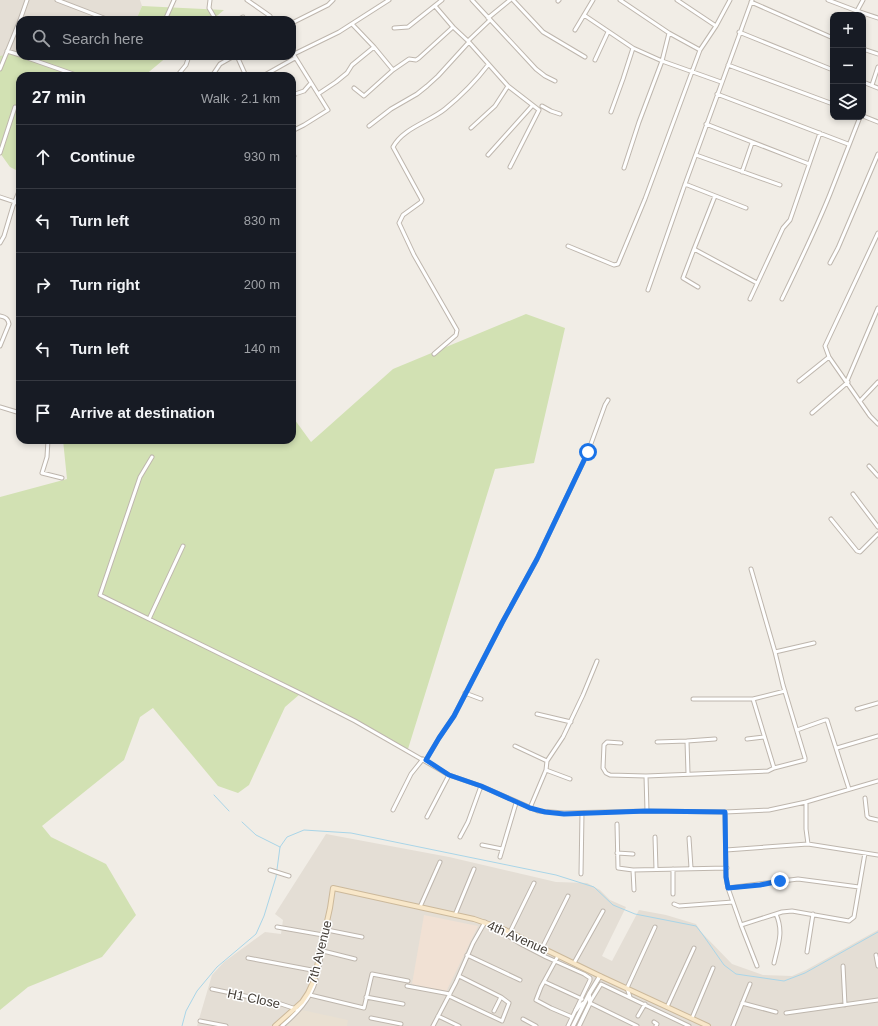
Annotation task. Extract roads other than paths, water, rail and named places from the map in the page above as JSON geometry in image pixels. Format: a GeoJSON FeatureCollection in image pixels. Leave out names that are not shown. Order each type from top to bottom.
{"type":"FeatureCollection","features":[{"type":"Feature","properties":{"kind":"main road","name":"4th Avenue"},"geometry":{"type":"LineString","coordinates":[[333,888],[485,922],[508,931],[708,1026]]}},
{"type":"Feature","properties":{"kind":"main road","name":"7th Avenue"},"geometry":{"type":"LineString","coordinates":[[275,1026],[296,1009],[308,993],[317,971],[333,888]]}},
{"type":"Feature","properties":{"kind":"street"},"geometry":{"type":"LineString","coordinates":[[21,16],[27,0]]}},
{"type":"Feature","properties":{"kind":"street"},"geometry":{"type":"LineString","coordinates":[[57,0],[99,16]]}},
{"type":"Feature","properties":{"kind":"street"},"geometry":{"type":"LineString","coordinates":[[166,16],[174,0]]}},
{"type":"Feature","properties":{"kind":"street"},"geometry":{"type":"LineString","coordinates":[[210,0],[209,8],[214,16]]}},
{"type":"Feature","properties":{"kind":"street"},"geometry":{"type":"LineString","coordinates":[[247,0],[270,16]]}},
{"type":"Feature","properties":{"kind":"street"},"geometry":{"type":"LineString","coordinates":[[296,21],[328,5],[333,0]]}},
{"type":"Feature","properties":{"kind":"street"},"geometry":{"type":"LineString","coordinates":[[296,54],[352,24],[388,0]]}},
{"type":"Feature","properties":{"kind":"street"},"geometry":{"type":"LineString","coordinates":[[394,28],[408,27],[442,0]]}},
{"type":"Feature","properties":{"kind":"street"},"geometry":{"type":"LineString","coordinates":[[472,0],[536,69],[555,81]]}},
{"type":"Feature","properties":{"kind":"street"},"geometry":{"type":"LineString","coordinates":[[369,126],[391,109],[417,94],[427,86],[438,76],[489,19],[510,0]]}},
{"type":"Feature","properties":{"kind":"street"},"geometry":{"type":"LineString","coordinates":[[575,30],[593,0]]}},
{"type":"Feature","properties":{"kind":"street"},"geometry":{"type":"LineString","coordinates":[[620,0],[669,33],[700,50]]}},
{"type":"Feature","properties":{"kind":"street"},"geometry":{"type":"LineString","coordinates":[[626,5],[630,0]]}},
{"type":"Feature","properties":{"kind":"street"},"geometry":{"type":"LineString","coordinates":[[677,0],[716,26]]}},
{"type":"Feature","properties":{"kind":"street"},"geometry":{"type":"LineString","coordinates":[[568,246],[614,265],[618,264],[645,199],[700,50],[716,26],[730,0]]}},
{"type":"Feature","properties":{"kind":"street"},"geometry":{"type":"LineString","coordinates":[[828,0],[878,18]]}},
{"type":"Feature","properties":{"kind":"street"},"geometry":{"type":"LineString","coordinates":[[857,11],[862,0]]}},
{"type":"Feature","properties":{"kind":"street"},"geometry":{"type":"LineString","coordinates":[[515,1],[542,32],[585,57]]}},
{"type":"Feature","properties":{"kind":"street"},"geometry":{"type":"LineString","coordinates":[[648,290],[751,1],[830,37]]}},
{"type":"Feature","properties":{"kind":"street"},"geometry":{"type":"LineString","coordinates":[[435,6],[508,86],[539,110]]}},
{"type":"Feature","properties":{"kind":"street"},"geometry":{"type":"LineString","coordinates":[[584,15],[633,48],[662,61],[722,82]]}},
{"type":"Feature","properties":{"kind":"street"},"geometry":{"type":"LineString","coordinates":[[352,24],[374,46],[394,70]]}},
{"type":"Feature","properties":{"kind":"street"},"geometry":{"type":"LineString","coordinates":[[354,88],[364,96],[394,70],[410,59],[416,60],[419,58],[453,27]]}},
{"type":"Feature","properties":{"kind":"street"},"geometry":{"type":"LineString","coordinates":[[0,69],[16,30]]}},
{"type":"Feature","properties":{"kind":"street"},"geometry":{"type":"LineString","coordinates":[[595,60],[608,32]]}},
{"type":"Feature","properties":{"kind":"street"},"geometry":{"type":"LineString","coordinates":[[739,32],[830,69]]}},
{"type":"Feature","properties":{"kind":"street"},"geometry":{"type":"LineString","coordinates":[[624,168],[639,122],[662,61],[669,33]]}},
{"type":"Feature","properties":{"kind":"street"},"geometry":{"type":"LineString","coordinates":[[318,94],[348,72],[352,65],[374,46]]}},
{"type":"Feature","properties":{"kind":"street"},"geometry":{"type":"LineString","coordinates":[[610,112],[633,48]]}},
{"type":"Feature","properties":{"kind":"street"},"geometry":{"type":"LineString","coordinates":[[866,50],[878,54]]}},
{"type":"Feature","properties":{"kind":"street"},"geometry":{"type":"LineString","coordinates":[[7,51],[16,54]]}},
{"type":"Feature","properties":{"kind":"street"},"geometry":{"type":"LineString","coordinates":[[296,58],[328,110],[296,129]]}},
{"type":"Feature","properties":{"kind":"street"},"geometry":{"type":"LineString","coordinates":[[33,60],[67,72]]}},
{"type":"Feature","properties":{"kind":"street"},"geometry":{"type":"LineString","coordinates":[[180,72],[186,65],[188,60]]}},
{"type":"Feature","properties":{"kind":"street"},"geometry":{"type":"LineString","coordinates":[[215,72],[220,64],[228,60]]}},
{"type":"Feature","properties":{"kind":"street"},"geometry":{"type":"LineString","coordinates":[[238,60],[244,72]]}},
{"type":"Feature","properties":{"kind":"street"},"geometry":{"type":"LineString","coordinates":[[269,72],[287,60]]}},
{"type":"Feature","properties":{"kind":"street"},"geometry":{"type":"LineString","coordinates":[[434,354],[456,335],[457,330],[435,293],[400,226],[399,223],[402,215],[422,200],[393,147],[408,131],[443,110],[469,88],[488,65]]}},
{"type":"Feature","properties":{"kind":"street"},"geometry":{"type":"LineString","coordinates":[[728,65],[830,103]]}},
{"type":"Feature","properties":{"kind":"street"},"geometry":{"type":"LineString","coordinates":[[872,85],[878,67]]}},
{"type":"Feature","properties":{"kind":"street"},"geometry":{"type":"LineString","coordinates":[[296,94],[304,91],[312,83]]}},
{"type":"Feature","properties":{"kind":"street"},"geometry":{"type":"LineString","coordinates":[[866,83],[878,88]]}},
{"type":"Feature","properties":{"kind":"street"},"geometry":{"type":"LineString","coordinates":[[470,128],[495,106],[508,86]]}},
{"type":"Feature","properties":{"kind":"street"},"geometry":{"type":"LineString","coordinates":[[717,94],[848,144]]}},
{"type":"Feature","properties":{"kind":"street"},"geometry":{"type":"LineString","coordinates":[[510,167],[544,102]]}},
{"type":"Feature","properties":{"kind":"street"},"geometry":{"type":"LineString","coordinates":[[488,155],[532,106]]}},
{"type":"Feature","properties":{"kind":"street"},"geometry":{"type":"LineString","coordinates":[[542,106],[560,114]]}},
{"type":"Feature","properties":{"kind":"street"},"geometry":{"type":"LineString","coordinates":[[0,153],[15,107]]}},
{"type":"Feature","properties":{"kind":"street"},"geometry":{"type":"LineString","coordinates":[[866,118],[878,122]]}},
{"type":"Feature","properties":{"kind":"street"},"geometry":{"type":"LineString","coordinates":[[782,299],[830,194],[848,144],[860,120]]}},
{"type":"Feature","properties":{"kind":"street"},"geometry":{"type":"LineString","coordinates":[[706,124],[809,164]]}},
{"type":"Feature","properties":{"kind":"street"},"geometry":{"type":"LineString","coordinates":[[750,299],[783,228],[790,220],[820,133]]}},
{"type":"Feature","properties":{"kind":"street"},"geometry":{"type":"LineString","coordinates":[[742,172],[752,143]]}},
{"type":"Feature","properties":{"kind":"street"},"geometry":{"type":"LineString","coordinates":[[830,263],[838,248],[878,154]]}},
{"type":"Feature","properties":{"kind":"street"},"geometry":{"type":"LineString","coordinates":[[696,155],[780,185]]}},
{"type":"Feature","properties":{"kind":"street"},"geometry":{"type":"LineString","coordinates":[[685,184],[746,208]]}},
{"type":"Feature","properties":{"kind":"street"},"geometry":{"type":"LineString","coordinates":[[698,287],[683,278],[715,196]]}},
{"type":"Feature","properties":{"kind":"street"},"geometry":{"type":"LineString","coordinates":[[0,197],[15,202],[12,206],[0,243]]}},
{"type":"Feature","properties":{"kind":"street"},"geometry":{"type":"LineString","coordinates":[[878,233],[825,346],[829,357],[847,381],[860,402],[878,424]]}},
{"type":"Feature","properties":{"kind":"street"},"geometry":{"type":"LineString","coordinates":[[694,249],[757,283]]}},
{"type":"Feature","properties":{"kind":"street"},"geometry":{"type":"LineString","coordinates":[[812,413],[847,381],[878,308]]}},
{"type":"Feature","properties":{"kind":"street"},"geometry":{"type":"LineString","coordinates":[[0,316],[6,318],[8,321],[0,346]]}},
{"type":"Feature","properties":{"kind":"street"},"geometry":{"type":"LineString","coordinates":[[799,381],[829,357]]}},
{"type":"Feature","properties":{"kind":"street"},"geometry":{"type":"LineString","coordinates":[[860,402],[878,382]]}},
{"type":"Feature","properties":{"kind":"street"},"geometry":{"type":"LineString","coordinates":[[393,810],[411,774],[424,760],[454,716],[540,554],[588,452],[608,400]]}},
{"type":"Feature","properties":{"kind":"street"},"geometry":{"type":"LineString","coordinates":[[0,407],[16,412]]}},
{"type":"Feature","properties":{"kind":"street"},"geometry":{"type":"LineString","coordinates":[[48,444],[47,457],[42,472],[62,478]]}},
{"type":"Feature","properties":{"kind":"street"},"geometry":{"type":"LineString","coordinates":[[152,457],[140,477],[100,595],[355,721],[449,775],[481,786],[530,808],[545,812],[582,813],[647,811],[725,812],[769,810],[806,802],[878,781]]}},
{"type":"Feature","properties":{"kind":"street"},"geometry":{"type":"LineString","coordinates":[[869,466],[878,476]]}},
{"type":"Feature","properties":{"kind":"street"},"geometry":{"type":"LineString","coordinates":[[853,494],[878,527]]}},
{"type":"Feature","properties":{"kind":"street"},"geometry":{"type":"LineString","coordinates":[[831,519],[857,551],[860,552],[878,534]]}},
{"type":"Feature","properties":{"kind":"street"},"geometry":{"type":"LineString","coordinates":[[149,619],[183,546]]}},
{"type":"Feature","properties":{"kind":"street"},"geometry":{"type":"LineString","coordinates":[[621,743],[605,743],[603,768],[606,773],[610,775],[646,776],[688,773],[768,771],[805,759],[751,569]]}},
{"type":"Feature","properties":{"kind":"street"},"geometry":{"type":"LineString","coordinates":[[775,652],[814,643]]}},
{"type":"Feature","properties":{"kind":"street"},"geometry":{"type":"LineString","coordinates":[[530,808],[546,770],[547,761],[563,737],[583,695],[597,660]]}},
{"type":"Feature","properties":{"kind":"street"},"geometry":{"type":"LineString","coordinates":[[694,699],[753,699],[785,691]]}},
{"type":"Feature","properties":{"kind":"street"},"geometry":{"type":"LineString","coordinates":[[465,693],[481,699]]}},
{"type":"Feature","properties":{"kind":"street"},"geometry":{"type":"LineString","coordinates":[[753,699],[774,768]]}},
{"type":"Feature","properties":{"kind":"street"},"geometry":{"type":"LineString","coordinates":[[857,709],[878,703]]}},
{"type":"Feature","properties":{"kind":"street"},"geometry":{"type":"LineString","coordinates":[[537,714],[570,722]]}},
{"type":"Feature","properties":{"kind":"street"},"geometry":{"type":"LineString","coordinates":[[797,730],[827,720],[849,789]]}},
{"type":"Feature","properties":{"kind":"street"},"geometry":{"type":"LineString","coordinates":[[837,748],[878,736]]}},
{"type":"Feature","properties":{"kind":"street"},"geometry":{"type":"LineString","coordinates":[[747,739],[764,737]]}},
{"type":"Feature","properties":{"kind":"street"},"geometry":{"type":"LineString","coordinates":[[657,742],[716,739]]}},
{"type":"Feature","properties":{"kind":"street"},"geometry":{"type":"LineString","coordinates":[[687,741],[688,773]]}},
{"type":"Feature","properties":{"kind":"street"},"geometry":{"type":"LineString","coordinates":[[515,746],[547,761]]}},
{"type":"Feature","properties":{"kind":"street"},"geometry":{"type":"LineString","coordinates":[[546,770],[570,778]]}},
{"type":"Feature","properties":{"kind":"street"},"geometry":{"type":"LineString","coordinates":[[427,818],[449,775]]}},
{"type":"Feature","properties":{"kind":"street"},"geometry":{"type":"LineString","coordinates":[[646,776],[647,811]]}},
{"type":"Feature","properties":{"kind":"street"},"geometry":{"type":"LineString","coordinates":[[460,837],[468,822],[481,786]]}},
{"type":"Feature","properties":{"kind":"street"},"geometry":{"type":"LineString","coordinates":[[865,798],[868,818],[878,820]]}},
{"type":"Feature","properties":{"kind":"street"},"geometry":{"type":"LineString","coordinates":[[806,802],[806,830],[808,844]]}},
{"type":"Feature","properties":{"kind":"street"},"geometry":{"type":"LineString","coordinates":[[500,857],[516,803]]}},
{"type":"Feature","properties":{"kind":"street"},"geometry":{"type":"LineString","coordinates":[[725,812],[726,879],[741,925],[758,966]]}},
{"type":"Feature","properties":{"kind":"street"},"geometry":{"type":"LineString","coordinates":[[581,874],[582,813]]}},
{"type":"Feature","properties":{"kind":"street"},"geometry":{"type":"LineString","coordinates":[[617,824],[618,868],[633,870],[727,868]]}},
{"type":"Feature","properties":{"kind":"street"},"geometry":{"type":"LineString","coordinates":[[655,837],[656,869]]}},
{"type":"Feature","properties":{"kind":"street"},"geometry":{"type":"LineString","coordinates":[[689,838],[690,868]]}},
{"type":"Feature","properties":{"kind":"street"},"geometry":{"type":"LineString","coordinates":[[726,850],[808,844],[878,855]]}},
{"type":"Feature","properties":{"kind":"street"},"geometry":{"type":"LineString","coordinates":[[482,845],[502,849]]}},
{"type":"Feature","properties":{"kind":"street"},"geometry":{"type":"LineString","coordinates":[[617,853],[633,854]]}},
{"type":"Feature","properties":{"kind":"street"},"geometry":{"type":"LineString","coordinates":[[741,925],[782,912],[792,911],[849,921],[852,920],[854,917],[865,853]]}},
{"type":"Feature","properties":{"kind":"street"},"geometry":{"type":"LineString","coordinates":[[420,907],[440,862]]}},
{"type":"Feature","properties":{"kind":"street"},"geometry":{"type":"LineString","coordinates":[[454,915],[474,869]]}},
{"type":"Feature","properties":{"kind":"street"},"geometry":{"type":"LineString","coordinates":[[673,869],[673,894]]}},
{"type":"Feature","properties":{"kind":"street"},"geometry":{"type":"LineString","coordinates":[[270,870],[289,876]]}},
{"type":"Feature","properties":{"kind":"street"},"geometry":{"type":"LineString","coordinates":[[633,870],[634,890]]}},
{"type":"Feature","properties":{"kind":"street"},"geometry":{"type":"LineString","coordinates":[[728,888],[798,879],[859,888]]}},
{"type":"Feature","properties":{"kind":"street"},"geometry":{"type":"LineString","coordinates":[[534,883],[507,935],[518,943],[590,978],[582,999],[568,1026]]}},
{"type":"Feature","properties":{"kind":"street"},"geometry":{"type":"LineString","coordinates":[[542,948],[568,896]]}},
{"type":"Feature","properties":{"kind":"street"},"geometry":{"type":"LineString","coordinates":[[674,904],[680,906],[733,902]]}},
{"type":"Feature","properties":{"kind":"street"},"geometry":{"type":"LineString","coordinates":[[282,1026],[298,1011],[310,995],[316,981],[323,951],[330,908]]}},
{"type":"Feature","properties":{"kind":"street"},"geometry":{"type":"LineString","coordinates":[[574,963],[603,911]]}},
{"type":"Feature","properties":{"kind":"street"},"geometry":{"type":"LineString","coordinates":[[774,963],[781,932],[776,914]]}},
{"type":"Feature","properties":{"kind":"street"},"geometry":{"type":"LineString","coordinates":[[806,952],[813,914]]}},
{"type":"Feature","properties":{"kind":"street"},"geometry":{"type":"LineString","coordinates":[[433,1026],[450,995],[473,942],[485,922]]}},
{"type":"Feature","properties":{"kind":"street"},"geometry":{"type":"LineString","coordinates":[[277,927],[323,935]]}},
{"type":"Feature","properties":{"kind":"street"},"geometry":{"type":"LineString","coordinates":[[630,997],[627,988],[655,927]]}},
{"type":"Feature","properties":{"kind":"street"},"geometry":{"type":"LineString","coordinates":[[327,930],[362,937]]}},
{"type":"Feature","properties":{"kind":"street"},"geometry":{"type":"LineString","coordinates":[[668,1007],[694,948]]}},
{"type":"Feature","properties":{"kind":"street"},"geometry":{"type":"LineString","coordinates":[[323,951],[354,959]]}},
{"type":"Feature","properties":{"kind":"street"},"geometry":{"type":"LineString","coordinates":[[467,955],[520,980]]}},
{"type":"Feature","properties":{"kind":"street"},"geometry":{"type":"LineString","coordinates":[[558,956],[536,1000],[572,1017]]}},
{"type":"Feature","properties":{"kind":"street"},"geometry":{"type":"LineString","coordinates":[[876,956],[878,966]]}},
{"type":"Feature","properties":{"kind":"street"},"geometry":{"type":"LineString","coordinates":[[248,958],[317,971]]}},
{"type":"Feature","properties":{"kind":"street"},"geometry":{"type":"LineString","coordinates":[[560,963],[563,958]]}},
{"type":"Feature","properties":{"kind":"street"},"geometry":{"type":"LineString","coordinates":[[574,969],[580,966]]}},
{"type":"Feature","properties":{"kind":"street"},"geometry":{"type":"LineString","coordinates":[[843,966],[845,1005]]}},
{"type":"Feature","properties":{"kind":"street"},"geometry":{"type":"LineString","coordinates":[[692,1018],[713,968]]}},
{"type":"Feature","properties":{"kind":"street"},"geometry":{"type":"LineString","coordinates":[[310,995],[364,1008],[372,974],[408,981]]}},
{"type":"Feature","properties":{"kind":"street"},"geometry":{"type":"LineString","coordinates":[[407,986],[450,995],[502,1021],[509,1003],[501,997],[459,976]]}},
{"type":"Feature","properties":{"kind":"street"},"geometry":{"type":"LineString","coordinates":[[573,1026],[600,976]]}},
{"type":"Feature","properties":{"kind":"street"},"geometry":{"type":"LineString","coordinates":[[545,982],[582,999]]}},
{"type":"Feature","properties":{"kind":"street"},"geometry":{"type":"LineString","coordinates":[[584,1026],[579,1025],[600,985],[602,984],[689,1026]]}},
{"type":"Feature","properties":{"kind":"street"},"geometry":{"type":"LineString","coordinates":[[733,1026],[750,984]]}},
{"type":"Feature","properties":{"kind":"street","name":"H1 Close"},"geometry":{"type":"LineString","coordinates":[[212,989],[278,1003],[296,1009]]}},
{"type":"Feature","properties":{"kind":"street"},"geometry":{"type":"LineString","coordinates":[[589,994],[590,1003]]}},
{"type":"Feature","properties":{"kind":"street"},"geometry":{"type":"LineString","coordinates":[[366,997],[403,1004]]}},
{"type":"Feature","properties":{"kind":"street"},"geometry":{"type":"LineString","coordinates":[[494,1011],[501,997]]}},
{"type":"Feature","properties":{"kind":"street"},"geometry":{"type":"LineString","coordinates":[[786,1013],[878,1000]]}},
{"type":"Feature","properties":{"kind":"street"},"geometry":{"type":"LineString","coordinates":[[576,1010],[579,1006],[585,1003]]}},
{"type":"Feature","properties":{"kind":"street"},"geometry":{"type":"LineString","coordinates":[[590,1003],[637,1026]]}},
{"type":"Feature","properties":{"kind":"street"},"geometry":{"type":"LineString","coordinates":[[742,1003],[776,1012]]}},
{"type":"Feature","properties":{"kind":"street"},"geometry":{"type":"LineString","coordinates":[[638,1016],[644,1004]]}},
{"type":"Feature","properties":{"kind":"street"},"geometry":{"type":"LineString","coordinates":[[438,1016],[459,1026]]}},
{"type":"Feature","properties":{"kind":"street"},"geometry":{"type":"LineString","coordinates":[[370,1018],[401,1024]]}},
{"type":"Feature","properties":{"kind":"street"},"geometry":{"type":"LineString","coordinates":[[523,1019],[536,1026]]}},
{"type":"Feature","properties":{"kind":"street"},"geometry":{"type":"LineString","coordinates":[[200,1020],[226,1026]]}},
{"type":"Feature","properties":{"kind":"street"},"geometry":{"type":"LineString","coordinates":[[625,1026],[628,1022]]}},
{"type":"Feature","properties":{"kind":"waterway"},"geometry":{"type":"LineString","coordinates":[[214,795],[229,811]]}},
{"type":"Feature","properties":{"kind":"waterway"},"geometry":{"type":"LineString","coordinates":[[242,822],[256,835],[280,847]]}},
{"type":"Feature","properties":{"kind":"waterway"},"geometry":{"type":"LineString","coordinates":[[182,1026],[186,1011],[197,991],[217,967],[256,934],[264,916],[276,877],[280,847],[287,837],[304,830],[351,833],[556,875],[594,887],[613,905],[635,914],[696,926],[724,965],[736,974],[784,981],[805,973],[878,932]]}}]}
